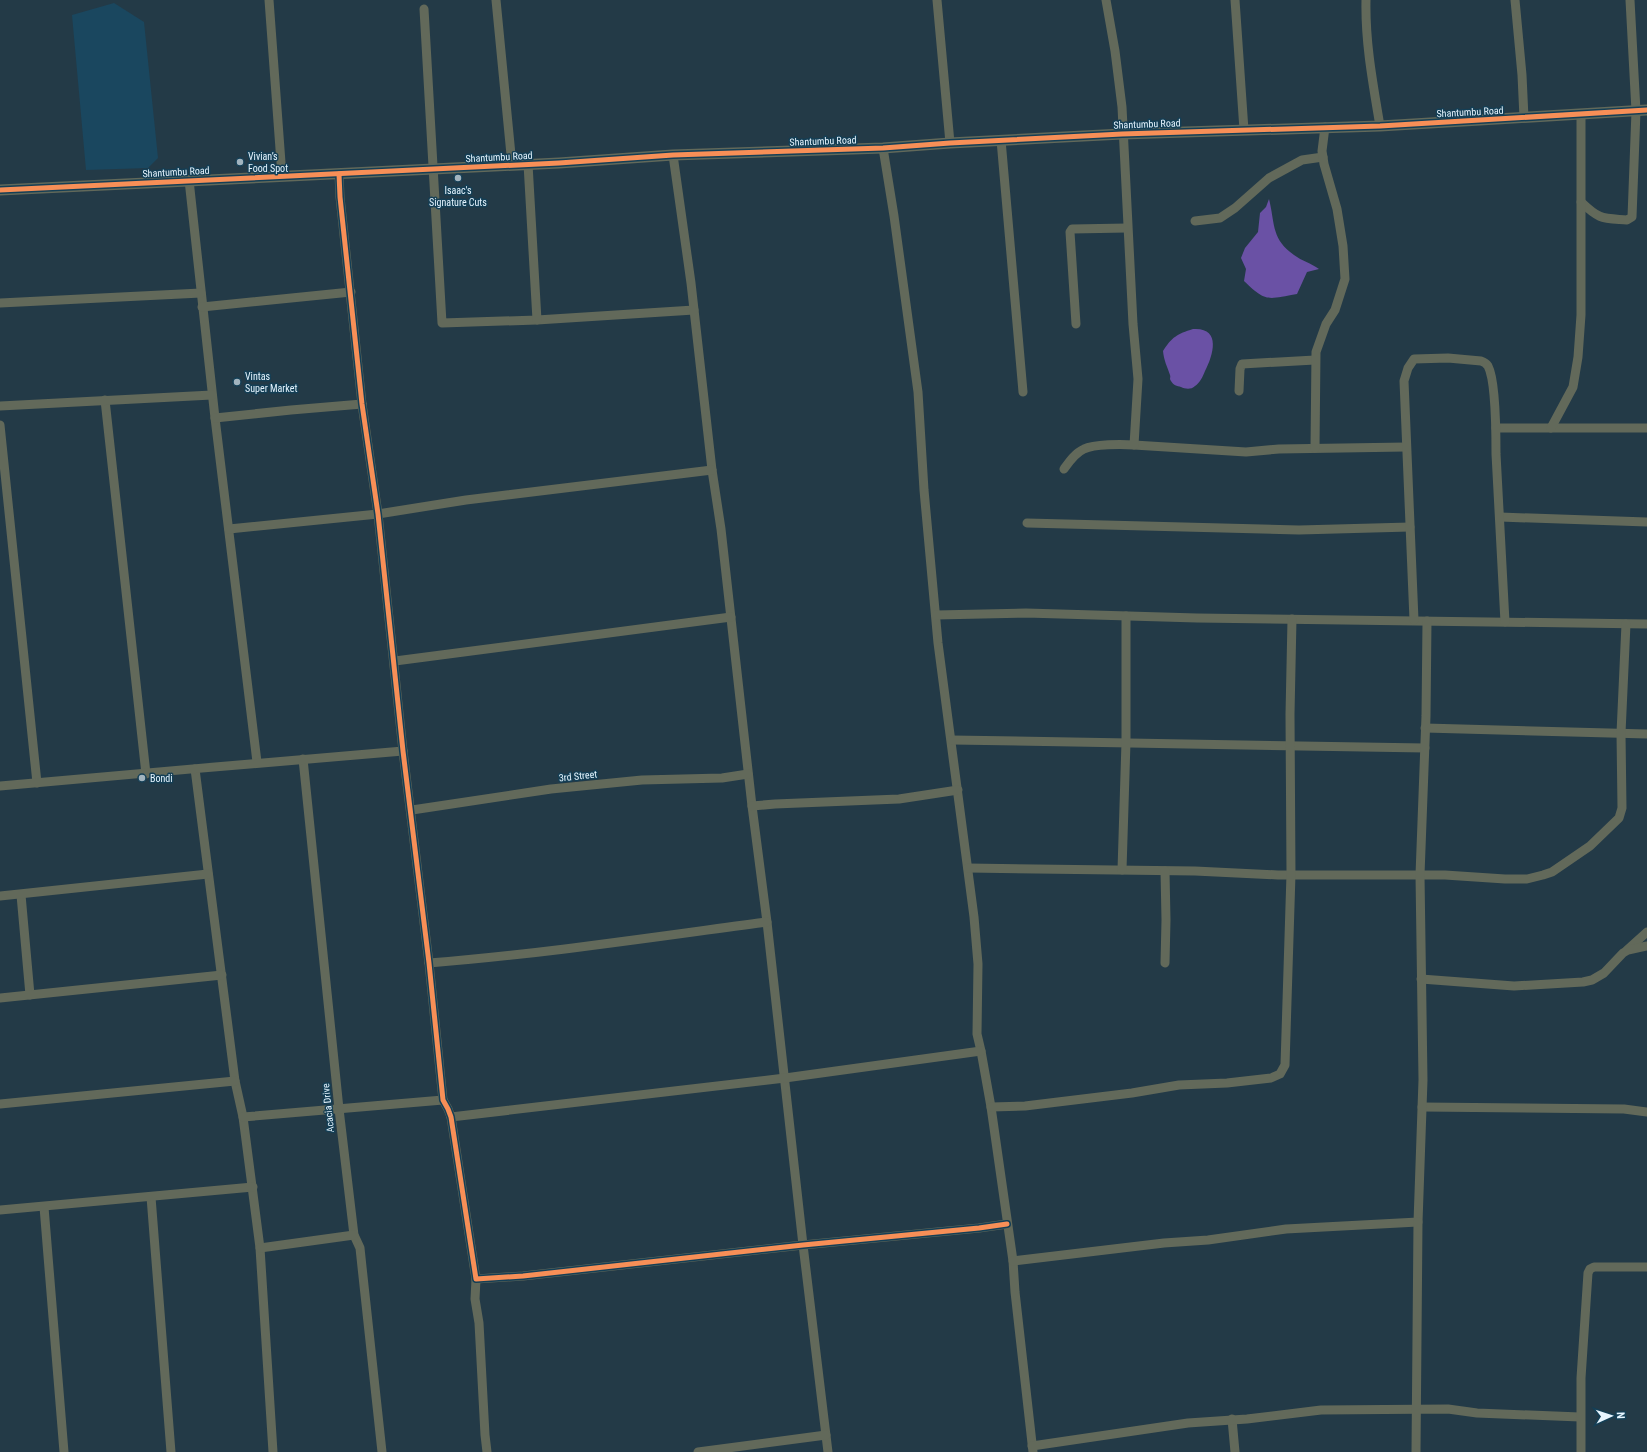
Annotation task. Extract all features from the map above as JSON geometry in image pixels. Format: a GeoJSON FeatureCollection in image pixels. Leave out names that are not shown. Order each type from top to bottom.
{"type":"FeatureCollection","features":[{"type":"Feature","properties":{"kind":"street"},"geometry":{"type":"LineString","coordinates":[[269,0],[282,176]]}},
{"type":"Feature","properties":{"kind":"street"},"geometry":{"type":"LineString","coordinates":[[496,0],[512,164]]}},
{"type":"Feature","properties":{"kind":"street"},"geometry":{"type":"LineString","coordinates":[[936,0],[950,143]]}},
{"type":"Feature","properties":{"kind":"street"},"geometry":{"type":"LineString","coordinates":[[1106,0],[1115,51],[1122,107],[1127,228],[1138,379],[1134,445]]}},
{"type":"Feature","properties":{"kind":"street"},"geometry":{"type":"LineString","coordinates":[[1235,0],[1244,130]]}},
{"type":"Feature","properties":{"kind":"street"},"geometry":{"type":"LineString","coordinates":[[1366,0],[1365,24],[1373,88],[1380,126]]}},
{"type":"Feature","properties":{"kind":"street"},"geometry":{"type":"LineString","coordinates":[[1515,0],[1522,75],[1524,118]]}},
{"type":"Feature","properties":{"kind":"street"},"geometry":{"type":"LineString","coordinates":[[1581,202],[1599,217],[1630,219],[1641,111],[1630,0]]}},
{"type":"Feature","properties":{"kind":"street"},"geometry":{"type":"LineString","coordinates":[[424,9],[442,322],[537,320],[694,310]]}},
{"type":"Feature","properties":{"kind":"street","name":"Shantumbu Road"},"geometry":{"type":"LineString","coordinates":[[0,190],[528,164],[673,154],[883,148],[1122,134],[1380,126],[1641,111]]}},
{"type":"Feature","properties":{"kind":"street"},"geometry":{"type":"LineString","coordinates":[[1551,428],[1573,387],[1578,357],[1581,315],[1581,114]]}},
{"type":"Feature","properties":{"kind":"street"},"geometry":{"type":"LineString","coordinates":[[1315,448],[1315,360],[1321,337],[1326,324],[1335,310],[1345,279],[1343,246],[1337,209],[1323,157],[1325,127]]}},
{"type":"Feature","properties":{"kind":"street"},"geometry":{"type":"LineString","coordinates":[[1001,140],[1023,392]]}},
{"type":"Feature","properties":{"kind":"street"},"geometry":{"type":"LineString","coordinates":[[883,148],[918,392],[924,490],[938,643],[968,868],[978,964],[977,1034],[991,1107],[1013,1261],[1032,1449],[1188,1423],[1232,1420],[1322,1410],[1416,1408],[1580,1417]]}},
{"type":"Feature","properties":{"kind":"street"},"geometry":{"type":"LineString","coordinates":[[673,154],[694,310],[712,470],[732,617],[748,774],[767,922],[828,1452]]}},
{"type":"Feature","properties":{"kind":"street"},"geometry":{"type":"LineString","coordinates":[[1195,221],[1220,218],[1235,208],[1269,178],[1302,160],[1323,157]]}},
{"type":"Feature","properties":{"kind":"street"},"geometry":{"type":"LineString","coordinates":[[528,164],[537,320]]}},
{"type":"Feature","properties":{"kind":"street"},"geometry":{"type":"LineString","coordinates":[[339,174],[340,197],[362,404],[378,514],[443,1100],[451,1117],[476,1279],[475,1298],[479,1323],[487,1452]]}},
{"type":"Feature","properties":{"kind":"street"},"geometry":{"type":"LineString","coordinates":[[189,180],[212,395],[257,762]]}},
{"type":"Feature","properties":{"kind":"street"},"geometry":{"type":"LineString","coordinates":[[1076,324],[1070,232],[1072,229],[1127,228]]}},
{"type":"Feature","properties":{"kind":"street"},"geometry":{"type":"LineString","coordinates":[[202,307],[351,292]]}},
{"type":"Feature","properties":{"kind":"street"},"geometry":{"type":"LineString","coordinates":[[0,303],[201,293]]}},
{"type":"Feature","properties":{"kind":"street"},"geometry":{"type":"LineString","coordinates":[[1414,620],[1404,381],[1408,368],[1414,359],[1427,358],[1470,359],[1481,361],[1486,364],[1490,372],[1496,428],[1505,622]]}},
{"type":"Feature","properties":{"kind":"street"},"geometry":{"type":"LineString","coordinates":[[1239,391],[1240,369],[1242,364],[1315,360]]}},
{"type":"Feature","properties":{"kind":"street"},"geometry":{"type":"LineString","coordinates":[[0,406],[212,395]]}},
{"type":"Feature","properties":{"kind":"street"},"geometry":{"type":"LineString","coordinates":[[105,400],[146,774]]}},
{"type":"Feature","properties":{"kind":"street"},"geometry":{"type":"LineString","coordinates":[[215,418],[362,404]]}},
{"type":"Feature","properties":{"kind":"street"},"geometry":{"type":"LineString","coordinates":[[0,425],[37,783]]}},
{"type":"Feature","properties":{"kind":"street"},"geometry":{"type":"LineString","coordinates":[[1496,428],[1647,428]]}},
{"type":"Feature","properties":{"kind":"street"},"geometry":{"type":"LineString","coordinates":[[1064,469],[1077,453],[1084,449],[1116,444],[1246,452],[1279,449],[1406,447]]}},
{"type":"Feature","properties":{"kind":"street"},"geometry":{"type":"LineString","coordinates":[[229,529],[378,514],[466,500],[712,470]]}},
{"type":"Feature","properties":{"kind":"street"},"geometry":{"type":"LineString","coordinates":[[1500,517],[1647,522]]}},
{"type":"Feature","properties":{"kind":"street"},"geometry":{"type":"LineString","coordinates":[[1027,523],[1299,530],[1410,527]]}},
{"type":"Feature","properties":{"kind":"street"},"geometry":{"type":"LineString","coordinates":[[936,615],[1026,613],[1292,619],[1647,624]]}},
{"type":"Feature","properties":{"kind":"street"},"geometry":{"type":"LineString","coordinates":[[1122,870],[1126,742],[1126,616]]}},
{"type":"Feature","properties":{"kind":"street"},"geometry":{"type":"LineString","coordinates":[[395,661],[732,617]]}},
{"type":"Feature","properties":{"kind":"street"},"geometry":{"type":"LineString","coordinates":[[991,1107],[1025,1106],[1132,1093],[1179,1084],[1227,1083],[1272,1078],[1280,1074],[1285,1065],[1291,874],[1290,745],[1292,619]]}},
{"type":"Feature","properties":{"kind":"street"},"geometry":{"type":"LineString","coordinates":[[1416,1452],[1418,1222],[1422,1107],[1420,875],[1425,748],[1427,621]]}},
{"type":"Feature","properties":{"kind":"street"},"geometry":{"type":"LineString","coordinates":[[968,868],[1291,874],[1446,875],[1505,879],[1527,879],[1552,872],[1590,846],[1619,818],[1622,808],[1622,733],[1626,624]]}},
{"type":"Feature","properties":{"kind":"street"},"geometry":{"type":"LineString","coordinates":[[1425,728],[1647,734]]}},
{"type":"Feature","properties":{"kind":"street"},"geometry":{"type":"LineString","coordinates":[[952,740],[1425,748]]}},
{"type":"Feature","properties":{"kind":"street"},"geometry":{"type":"LineString","coordinates":[[0,786],[403,750]]}},
{"type":"Feature","properties":{"kind":"street","name":"Acacia Drive"},"geometry":{"type":"LineString","coordinates":[[303,759],[339,1109],[354,1235],[360,1248],[382,1452]]}},
{"type":"Feature","properties":{"kind":"street"},"geometry":{"type":"LineString","coordinates":[[196,769],[235,1081],[243,1117],[260,1248],[273,1452]]}},
{"type":"Feature","properties":{"kind":"street","name":"3rd Street"},"geometry":{"type":"LineString","coordinates":[[412,810],[566,788],[658,779],[722,778],[748,774]]}},
{"type":"Feature","properties":{"kind":"street"},"geometry":{"type":"LineString","coordinates":[[752,806],[899,799],[958,790]]}},
{"type":"Feature","properties":{"kind":"street"},"geometry":{"type":"LineString","coordinates":[[1165,871],[1165,963]]}},
{"type":"Feature","properties":{"kind":"street"},"geometry":{"type":"LineString","coordinates":[[0,896],[21,895],[208,874]]}},
{"type":"Feature","properties":{"kind":"street"},"geometry":{"type":"LineString","coordinates":[[21,895],[30,995]]}},
{"type":"Feature","properties":{"kind":"street"},"geometry":{"type":"LineString","coordinates":[[429,963],[590,946],[767,922]]}},
{"type":"Feature","properties":{"kind":"street"},"geometry":{"type":"LineString","coordinates":[[1421,979],[1514,986],[1584,982],[1592,980],[1604,973],[1623,953],[1647,932]]}},
{"type":"Feature","properties":{"kind":"street"},"geometry":{"type":"LineString","coordinates":[[1623,953],[1628,950],[1647,946]]}},
{"type":"Feature","properties":{"kind":"street"},"geometry":{"type":"LineString","coordinates":[[0,998],[222,975]]}},
{"type":"Feature","properties":{"kind":"street"},"geometry":{"type":"LineString","coordinates":[[451,1117],[785,1078],[981,1050]]}},
{"type":"Feature","properties":{"kind":"street"},"geometry":{"type":"LineString","coordinates":[[0,1104],[235,1081]]}},
{"type":"Feature","properties":{"kind":"street"},"geometry":{"type":"LineString","coordinates":[[243,1117],[443,1100]]}},
{"type":"Feature","properties":{"kind":"street"},"geometry":{"type":"LineString","coordinates":[[1422,1107],[1624,1109],[1647,1112]]}},
{"type":"Feature","properties":{"kind":"street"},"geometry":{"type":"LineString","coordinates":[[0,1210],[253,1187]]}},
{"type":"Feature","properties":{"kind":"street"},"geometry":{"type":"LineString","coordinates":[[151,1197],[171,1452]]}},
{"type":"Feature","properties":{"kind":"street"},"geometry":{"type":"LineString","coordinates":[[44,1207],[64,1452]]}},
{"type":"Feature","properties":{"kind":"street"},"geometry":{"type":"LineString","coordinates":[[1013,1261],[1164,1243],[1208,1240],[1286,1229],[1418,1222]]}},
{"type":"Feature","properties":{"kind":"street"},"geometry":{"type":"LineString","coordinates":[[476,1279],[531,1275],[803,1244],[902,1236],[1007,1224]]}},
{"type":"Feature","properties":{"kind":"street"},"geometry":{"type":"LineString","coordinates":[[260,1248],[354,1235]]}},
{"type":"Feature","properties":{"kind":"street"},"geometry":{"type":"LineString","coordinates":[[1581,1452],[1581,1378],[1588,1273],[1590,1269],[1594,1267],[1647,1267]]}},
{"type":"Feature","properties":{"kind":"street"},"geometry":{"type":"LineString","coordinates":[[1232,1420],[1235,1452]]}},
{"type":"Feature","properties":{"kind":"street"},"geometry":{"type":"LineString","coordinates":[[698,1452],[826,1435]]}},
{"type":"Feature","properties":{"kind":"shaded area"},"geometry":{"type":"Polygon","coordinates":[[[114,3],[144,22],[158,158],[148,168],[86,170],[72,15],[114,3]]]}},
{"type":"Feature","properties":{"kind":"shaded area"},"geometry":{"type":"Polygon","coordinates":[[[1269,199],[1275,230],[1281,243],[1294,255],[1319,269],[1307,272],[1297,294],[1273,298],[1263,296],[1244,281],[1246,269],[1241,258],[1245,248],[1258,232],[1260,213],[1266,207],[1269,199]]]}},
{"type":"Feature","properties":{"kind":"shaded area"},"geometry":{"type":"Polygon","coordinates":[[[1193,329],[1208,332],[1213,343],[1213,350],[1200,381],[1197,385],[1190,389],[1186,389],[1175,385],[1171,381],[1163,351],[1169,342],[1175,337],[1193,329]]]}},
{"type":"Feature","properties":{"kind":"cycle path"},"geometry":{"type":"LineString","coordinates":[[0,190],[559,163],[673,155],[883,148],[1122,134],[1380,126],[1647,110]]}},
{"type":"Feature","properties":{"kind":"cycle path"},"geometry":{"type":"LineString","coordinates":[[339,174],[340,197],[362,404],[378,514],[403,751],[429,963],[443,1100],[451,1117],[476,1279],[523,1276],[1007,1224]]}},
{"type":"Feature","properties":{"kind":"place","name":"Vivian’s Food Spot"},"geometry":{"type":"Point","coordinates":[240,162]}},
{"type":"Feature","properties":{"kind":"place","name":"Isaac's Signature Cuts"},"geometry":{"type":"Point","coordinates":[458,178]}},
{"type":"Feature","properties":{"kind":"place","name":"Vintas Super Market"},"geometry":{"type":"Point","coordinates":[237,382]}},
{"type":"Feature","properties":{"kind":"place","name":"Bondi"},"geometry":{"type":"Point","coordinates":[142,778]}}]}
